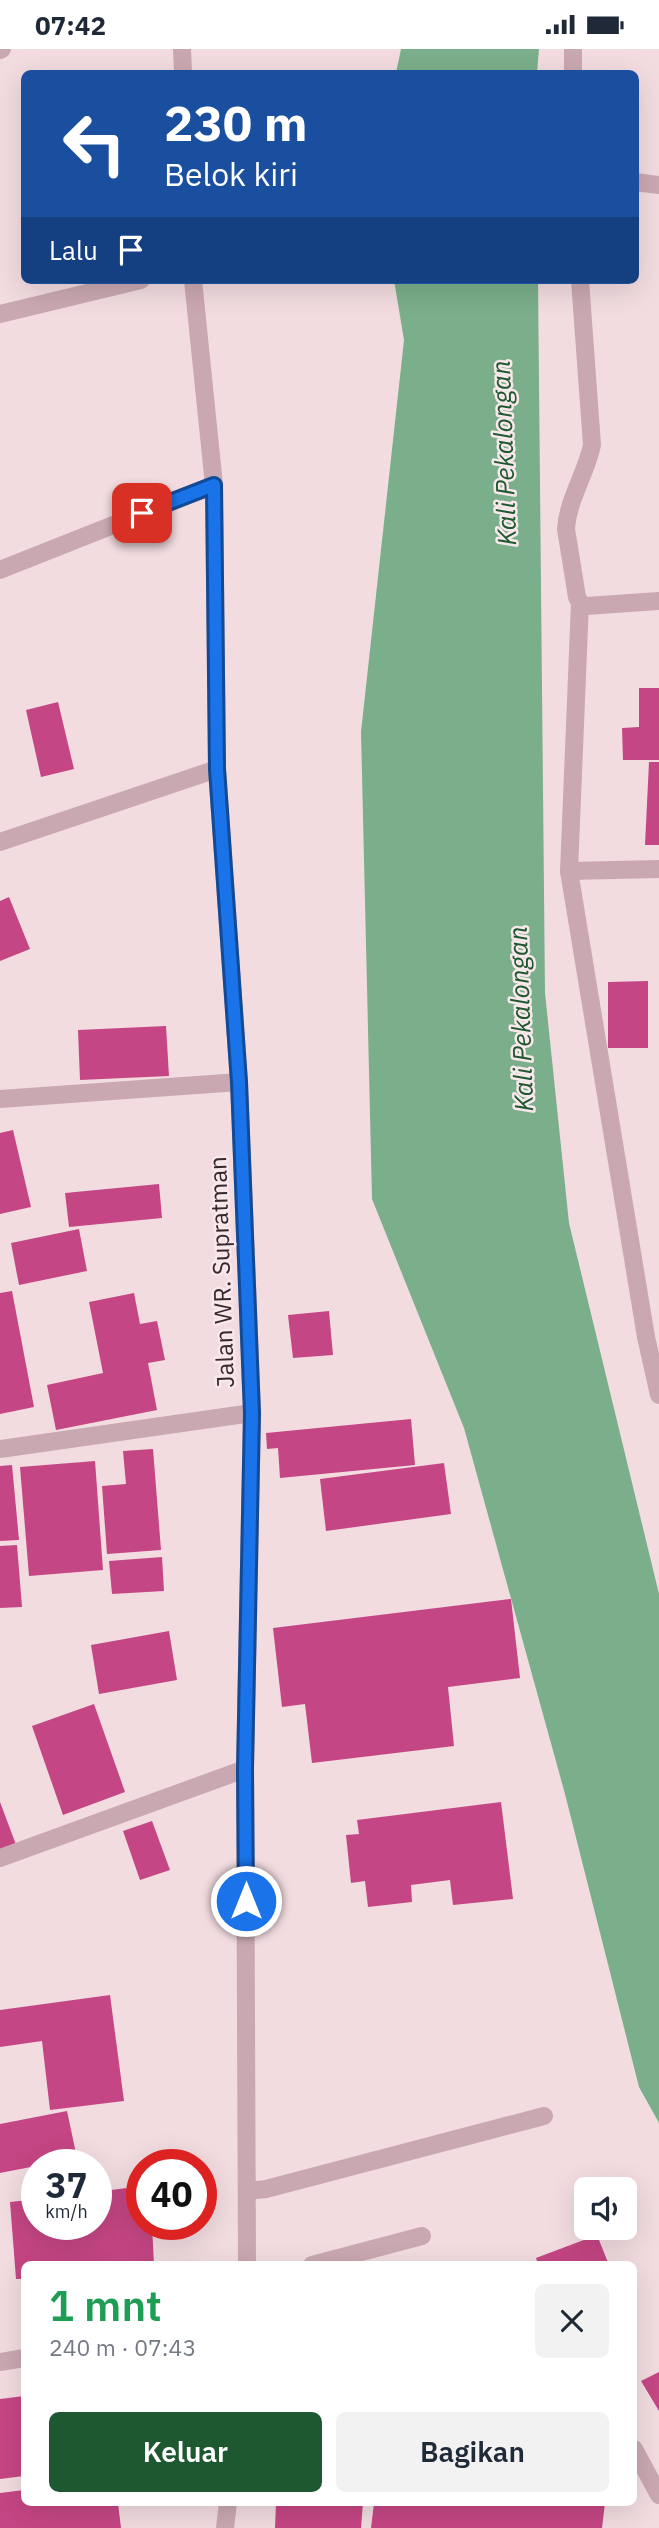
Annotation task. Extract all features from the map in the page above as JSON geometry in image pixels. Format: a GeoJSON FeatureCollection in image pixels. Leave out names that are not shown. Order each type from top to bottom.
{"type":"FeatureCollection","features":[{"type":"Feature","properties":{"kind":"street"},"geometry":{"type":"LineString","coordinates":[[182,49],[183,70]]}},
{"type":"Feature","properties":{"kind":"street"},"geometry":{"type":"LineString","coordinates":[[573,49],[573,70]]}},
{"type":"Feature","properties":{"kind":"street"},"geometry":{"type":"LineString","coordinates":[[639,182],[659,185]]}},
{"type":"Feature","properties":{"kind":"street"},"geometry":{"type":"LineString","coordinates":[[0,314],[124,284]]}},
{"type":"Feature","properties":{"kind":"street","name":"Jalan WR. Supratman"},"geometry":{"type":"LineString","coordinates":[[192,284],[214,485],[217,769],[239,1082],[252,1413],[245,1769],[247,2261]]}},
{"type":"Feature","properties":{"kind":"street"},"geometry":{"type":"LineString","coordinates":[[580,284],[592,445],[588,464],[568,509],[566,529],[580,603],[569,871],[652,1336],[659,1395]]}},
{"type":"Feature","properties":{"kind":"street"},"geometry":{"type":"LineString","coordinates":[[0,570],[214,485]]}},
{"type":"Feature","properties":{"kind":"street"},"geometry":{"type":"LineString","coordinates":[[580,603],[586,606],[659,601]]}},
{"type":"Feature","properties":{"kind":"street"},"geometry":{"type":"LineString","coordinates":[[0,842],[217,769]]}},
{"type":"Feature","properties":{"kind":"street"},"geometry":{"type":"LineString","coordinates":[[569,871],[659,869]]}},
{"type":"Feature","properties":{"kind":"street"},"geometry":{"type":"LineString","coordinates":[[0,1099],[239,1082]]}},
{"type":"Feature","properties":{"kind":"street"},"geometry":{"type":"LineString","coordinates":[[0,1449],[252,1413]]}},
{"type":"Feature","properties":{"kind":"street"},"geometry":{"type":"LineString","coordinates":[[0,1858],[245,1769]]}},
{"type":"Feature","properties":{"kind":"street"},"geometry":{"type":"LineString","coordinates":[[247,2191],[266,2189],[544,2116]]}},
{"type":"Feature","properties":{"kind":"street"},"geometry":{"type":"LineString","coordinates":[[327,2261],[422,2236]]}},
{"type":"Feature","properties":{"kind":"street"},"geometry":{"type":"LineString","coordinates":[[0,2362],[21,2358]]}},
{"type":"Feature","properties":{"kind":"street"},"geometry":{"type":"LineString","coordinates":[[637,2455],[659,2495]]}},
{"type":"Feature","properties":{"kind":"street"},"geometry":{"type":"LineString","coordinates":[[225,2528],[228,2506]]}},
{"type":"Feature","properties":{"kind":"water"},"geometry":{"type":"Polygon","coordinates":[[[401,49],[539,49],[537,70],[397,70],[401,49]]]}},
{"type":"Feature","properties":{"kind":"water","name":"Kali Pekalongan"},"geometry":{"type":"Polygon","coordinates":[[[395,284],[538,284],[545,993],[569,1223],[659,1594],[659,2123],[639,2087],[565,1794],[464,1428],[372,1199],[361,732],[404,340],[395,284]]]}},
{"type":"Feature","properties":{"kind":"building"},"geometry":{"type":"Polygon","coordinates":[[[639,688],[659,688],[659,760],[623,760],[622,728],[639,727],[639,688]]]}},
{"type":"Feature","properties":{"kind":"building"},"geometry":{"type":"Polygon","coordinates":[[[58,702],[74,769],[41,777],[26,710],[58,702]]]}},
{"type":"Feature","properties":{"kind":"building"},"geometry":{"type":"Polygon","coordinates":[[[649,762],[659,762],[659,845],[645,845],[649,762]]]}},
{"type":"Feature","properties":{"kind":"building"},"geometry":{"type":"Polygon","coordinates":[[[9,897],[30,949],[0,961],[0,901],[9,897]]]}},
{"type":"Feature","properties":{"kind":"building"},"geometry":{"type":"Polygon","coordinates":[[[648,981],[648,1048],[608,1048],[608,982],[648,981]]]}},
{"type":"Feature","properties":{"kind":"building"},"geometry":{"type":"Polygon","coordinates":[[[166,1026],[169,1076],[80,1080],[78,1030],[166,1026]]]}},
{"type":"Feature","properties":{"kind":"building"},"geometry":{"type":"Polygon","coordinates":[[[13,1130],[31,1207],[0,1214],[0,1133],[13,1130]]]}},
{"type":"Feature","properties":{"kind":"building"},"geometry":{"type":"Polygon","coordinates":[[[159,1184],[162,1218],[69,1227],[65,1193],[159,1184]]]}},
{"type":"Feature","properties":{"kind":"building"},"geometry":{"type":"Polygon","coordinates":[[[79,1229],[87,1271],[19,1285],[11,1243],[79,1229]]]}},
{"type":"Feature","properties":{"kind":"building"},"geometry":{"type":"Polygon","coordinates":[[[12,1291],[34,1407],[0,1414],[0,1293],[12,1291]]]}},
{"type":"Feature","properties":{"kind":"building"},"geometry":{"type":"Polygon","coordinates":[[[134,1293],[140,1324],[157,1321],[165,1360],[148,1363],[157,1410],[56,1430],[47,1385],[103,1373],[89,1302],[134,1293]]]}},
{"type":"Feature","properties":{"kind":"building"},"geometry":{"type":"Polygon","coordinates":[[[329,1311],[333,1355],[293,1358],[288,1315],[329,1311]]]}},
{"type":"Feature","properties":{"kind":"building"},"geometry":{"type":"Polygon","coordinates":[[[411,1419],[415,1465],[280,1478],[278,1448],[267,1449],[266,1433],[411,1419]]]}},
{"type":"Feature","properties":{"kind":"building"},"geometry":{"type":"Polygon","coordinates":[[[153,1449],[161,1550],[107,1554],[102,1486],[126,1484],[123,1451],[153,1449]]]}},
{"type":"Feature","properties":{"kind":"building"},"geometry":{"type":"Polygon","coordinates":[[[95,1461],[103,1570],[29,1576],[20,1467],[95,1461]]]}},
{"type":"Feature","properties":{"kind":"building"},"geometry":{"type":"Polygon","coordinates":[[[444,1463],[451,1514],[326,1531],[320,1479],[444,1463]]]}},
{"type":"Feature","properties":{"kind":"building"},"geometry":{"type":"Polygon","coordinates":[[[12,1465],[19,1540],[0,1541],[0,1466],[12,1465]]]}},
{"type":"Feature","properties":{"kind":"building"},"geometry":{"type":"Polygon","coordinates":[[[17,1545],[22,1607],[0,1608],[0,1546],[17,1545]]]}},
{"type":"Feature","properties":{"kind":"building"},"geometry":{"type":"Polygon","coordinates":[[[162,1557],[164,1591],[112,1594],[109,1561],[162,1557]]]}},
{"type":"Feature","properties":{"kind":"building"},"geometry":{"type":"Polygon","coordinates":[[[511,1599],[520,1678],[448,1687],[454,1746],[312,1763],[305,1704],[282,1707],[273,1628],[511,1599]]]}},
{"type":"Feature","properties":{"kind":"building"},"geometry":{"type":"Polygon","coordinates":[[[169,1631],[177,1680],[99,1694],[91,1645],[169,1631]]]}},
{"type":"Feature","properties":{"kind":"building"},"geometry":{"type":"Polygon","coordinates":[[[94,1704],[125,1792],[63,1815],[32,1726],[94,1704]]]}},
{"type":"Feature","properties":{"kind":"building"},"geometry":{"type":"Polygon","coordinates":[[[0,1802],[18,1850],[0,1856],[0,1802]]]}},
{"type":"Feature","properties":{"kind":"building"},"geometry":{"type":"Polygon","coordinates":[[[501,1802],[513,1899],[453,1905],[450,1880],[411,1885],[412,1902],[368,1907],[365,1881],[351,1883],[346,1835],[359,1834],[357,1820],[501,1802]]]}},
{"type":"Feature","properties":{"kind":"building"},"geometry":{"type":"Polygon","coordinates":[[[152,1821],[170,1870],[140,1880],[123,1831],[152,1821]]]}},
{"type":"Feature","properties":{"kind":"building"},"geometry":{"type":"Polygon","coordinates":[[[110,1995],[124,2101],[50,2110],[42,2041],[0,2047],[0,2010],[110,1995]]]}},
{"type":"Feature","properties":{"kind":"building"},"geometry":{"type":"Polygon","coordinates":[[[67,2111],[75,2149],[21,2149],[21,2169],[0,2173],[0,2124],[67,2111]]]}},
{"type":"Feature","properties":{"kind":"building"},"geometry":{"type":"Polygon","coordinates":[[[126,2188],[126,2240],[153,2240],[154,2261],[21,2261],[21,2279],[16,2279],[10,2202],[21,2201],[21,2240],[112,2240],[112,2190],[126,2188]]]}},
{"type":"Feature","properties":{"kind":"building"},"geometry":{"type":"Polygon","coordinates":[[[584,2240],[599,2240],[607,2261],[537,2261],[536,2258],[584,2240]]]}},
{"type":"Feature","properties":{"kind":"building"},"geometry":{"type":"Polygon","coordinates":[[[659,2372],[659,2411],[641,2381],[659,2372]]]}},
{"type":"Feature","properties":{"kind":"building"},"geometry":{"type":"Polygon","coordinates":[[[21,2396],[21,2476],[0,2479],[0,2399],[21,2396]]]}},
{"type":"Feature","properties":{"kind":"building"},"geometry":{"type":"Polygon","coordinates":[[[21,2490],[21,2506],[118,2506],[121,2528],[0,2528],[0,2493],[21,2490]]]}},
{"type":"Feature","properties":{"kind":"building"},"geometry":{"type":"Polygon","coordinates":[[[276,2506],[363,2506],[361,2528],[275,2528],[276,2506]]]}},
{"type":"Feature","properties":{"kind":"building"},"geometry":{"type":"Polygon","coordinates":[[[374,2506],[605,2506],[602,2528],[371,2528],[374,2506]]]}},
{"type":"Feature","properties":{"kind":"route"},"geometry":{"type":"LineString","coordinates":[[142,513],[214,485],[217,769],[239,1082],[252,1413],[245,1769],[246,1901]]}}]}
